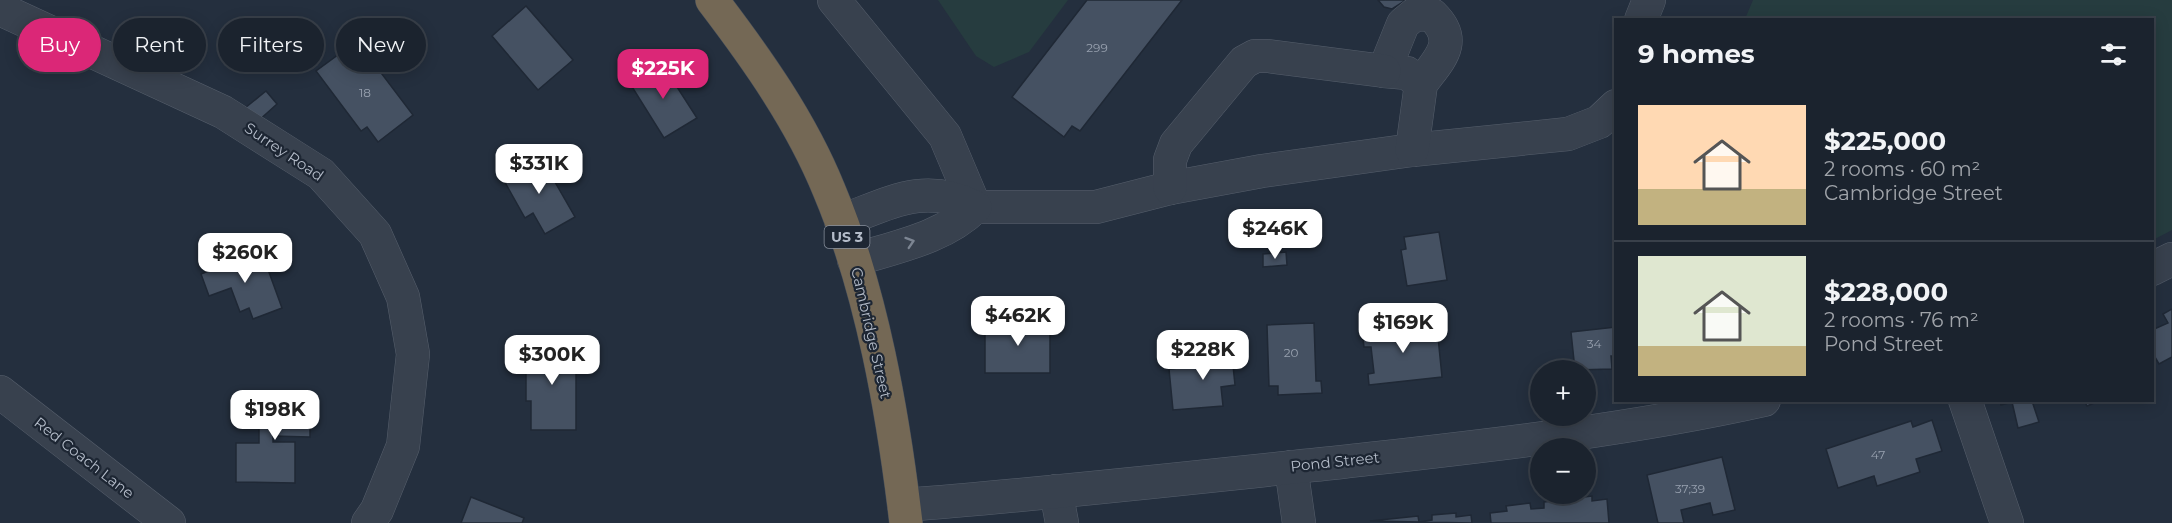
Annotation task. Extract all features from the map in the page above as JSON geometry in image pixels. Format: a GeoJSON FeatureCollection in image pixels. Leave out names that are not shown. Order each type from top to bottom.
{"type":"FeatureCollection","features":[{"type":"Feature","properties":{"kind":"highway","name":"Cambridge Street"},"geometry":{"type":"LineString","coordinates":[[712,0],[762,66],[814,157],[842,221],[877,355],[905,514]]}},
{"type":"Feature","properties":{"kind":"street"},"geometry":{"type":"LineString","coordinates":[[834,0],[945,136],[975,207]]}},
{"type":"Feature","properties":{"kind":"street"},"geometry":{"type":"LineString","coordinates":[[1642,18],[1648,0]]}},
{"type":"Feature","properties":{"kind":"street","name":"Surrey Road"},"geometry":{"type":"LineString","coordinates":[[0,9],[223,112],[321,174],[375,234],[403,297],[413,354],[403,446],[377,510],[369,523]]}},
{"type":"Feature","properties":{"kind":"street"},"geometry":{"type":"LineString","coordinates":[[1384,70],[1402,24],[1415,14],[1432,15],[1444,27],[1446,40],[1442,55],[1420,84],[1412,150]]}},
{"type":"Feature","properties":{"kind":"street"},"geometry":{"type":"LineString","coordinates":[[1170,188],[1170,160],[1176,144],[1250,59],[1268,56],[1407,73],[1420,84]]}},
{"type":"Feature","properties":{"kind":"street"},"geometry":{"type":"LineString","coordinates":[[842,221],[903,199],[932,194],[954,197],[975,207],[1096,207],[1170,188],[1262,171],[1412,150],[1568,134],[1599,122],[1614,108]]}},
{"type":"Feature","properties":{"kind":"street"},"geometry":{"type":"LineString","coordinates":[[854,260],[945,230],[963,220],[975,207]]}},
{"type":"Feature","properties":{"kind":"street"},"geometry":{"type":"LineString","coordinates":[[2154,268],[2172,258]]}},
{"type":"Feature","properties":{"kind":"street","name":"Red Coach Lane"},"geometry":{"type":"LineString","coordinates":[[0,392],[169,523]]}},
{"type":"Feature","properties":{"kind":"street","name":"Pond Street"},"geometry":{"type":"LineString","coordinates":[[905,514],[1056,491],[1504,444],[1666,420],[1754,402]]}},
{"type":"Feature","properties":{"kind":"street"},"geometry":{"type":"LineString","coordinates":[[1966,402],[2007,523]]}},
{"type":"Feature","properties":{"kind":"street"},"geometry":{"type":"LineString","coordinates":[[1291,467],[1299,523]]}},
{"type":"Feature","properties":{"kind":"street"},"geometry":{"type":"LineString","coordinates":[[1056,491],[1062,523]]}},
{"type":"Feature","properties":{"kind":"green space"},"geometry":{"type":"Polygon","coordinates":[[[938,0],[1068,0],[1029,52],[994,67],[976,56],[938,0]]]}},
{"type":"Feature","properties":{"kind":"green space"},"geometry":{"type":"Polygon","coordinates":[[[1753,0],[2172,0],[2172,230],[2154,239],[2154,18],[1745,18],[1753,0]]]}},
{"type":"Feature","properties":{"kind":"building"},"geometry":{"type":"Polygon","coordinates":[[[1087,0],[1182,0],[1080,131],[1072,126],[1064,137],[1012,97],[1087,0]]]}},
{"type":"Feature","properties":{"kind":"building"},"geometry":{"type":"Polygon","coordinates":[[[1378,0],[1406,0],[1392,9],[1384,7],[1378,0]]]}},
{"type":"Feature","properties":{"kind":"building"},"geometry":{"type":"Polygon","coordinates":[[[526,6],[573,60],[538,90],[492,36],[526,6]]]}},
{"type":"Feature","properties":{"kind":"building"},"geometry":{"type":"Polygon","coordinates":[[[336,56],[336,72],[380,72],[413,115],[378,142],[367,127],[361,131],[317,72],[324,72],[324,65],[336,56]]]}},
{"type":"Feature","properties":{"kind":"building"},"geometry":{"type":"Polygon","coordinates":[[[661,62],[697,118],[664,138],[629,82],[661,62]]]}},
{"type":"Feature","properties":{"kind":"building"},"geometry":{"type":"Polygon","coordinates":[[[266,91],[277,104],[257,122],[245,108],[266,91]]]}},
{"type":"Feature","properties":{"kind":"building"},"geometry":{"type":"Polygon","coordinates":[[[540,156],[575,217],[545,234],[533,213],[525,218],[502,177],[540,156]]]}},
{"type":"Feature","properties":{"kind":"building"},"geometry":{"type":"Polygon","coordinates":[[[1439,232],[1447,280],[1407,286],[1401,250],[1406,249],[1404,237],[1439,232]]]}},
{"type":"Feature","properties":{"kind":"building"},"geometry":{"type":"Polygon","coordinates":[[[249,250],[251,257],[262,253],[282,308],[253,319],[249,308],[240,312],[231,288],[209,296],[201,274],[229,263],[228,258],[249,250]]]}},
{"type":"Feature","properties":{"kind":"building"},"geometry":{"type":"Polygon","coordinates":[[[1286,252],[1287,265],[1263,267],[1263,254],[1286,252]]]}},
{"type":"Feature","properties":{"kind":"building"},"geometry":{"type":"Polygon","coordinates":[[[2172,309],[2172,357],[2159,364],[2154,355],[2154,329],[2168,323],[2163,314],[2172,309]]]}},
{"type":"Feature","properties":{"kind":"building"},"geometry":{"type":"Polygon","coordinates":[[[985,321],[1050,321],[1050,373],[985,373],[985,321]]]}},
{"type":"Feature","properties":{"kind":"building"},"geometry":{"type":"Polygon","coordinates":[[[1314,323],[1316,381],[1321,381],[1322,393],[1278,395],[1278,386],[1269,386],[1267,325],[1314,323]]]}},
{"type":"Feature","properties":{"kind":"building"},"geometry":{"type":"Polygon","coordinates":[[[1398,326],[1399,331],[1437,327],[1442,377],[1369,385],[1368,374],[1374,373],[1371,347],[1364,347],[1362,330],[1398,326]]]}},
{"type":"Feature","properties":{"kind":"building"},"geometry":{"type":"Polygon","coordinates":[[[1614,327],[1612,369],[1596,369],[1596,360],[1574,360],[1571,332],[1614,327]]]}},
{"type":"Feature","properties":{"kind":"building"},"geometry":{"type":"Polygon","coordinates":[[[526,343],[576,343],[576,430],[531,430],[531,401],[526,401],[526,343]]]}},
{"type":"Feature","properties":{"kind":"building"},"geometry":{"type":"Polygon","coordinates":[[[1231,346],[1235,385],[1221,387],[1223,406],[1173,410],[1169,369],[1208,365],[1206,349],[1231,346]]]}},
{"type":"Feature","properties":{"kind":"building"},"geometry":{"type":"Polygon","coordinates":[[[280,395],[310,395],[310,437],[273,436],[273,442],[295,442],[295,483],[236,482],[236,443],[259,443],[259,399],[280,399],[280,395]]]}},
{"type":"Feature","properties":{"kind":"building"},"geometry":{"type":"Polygon","coordinates":[[[2012,402],[2036,402],[2033,404],[2039,422],[2018,428],[2012,402]]]}},
{"type":"Feature","properties":{"kind":"building"},"geometry":{"type":"Polygon","coordinates":[[[2085,402],[2096,402],[2087,406],[2085,402]]]}},
{"type":"Feature","properties":{"kind":"building"},"geometry":{"type":"Polygon","coordinates":[[[1932,420],[1942,451],[1916,459],[1920,472],[1877,486],[1874,476],[1838,488],[1826,449],[1911,421],[1913,427],[1932,420]]]}},
{"type":"Feature","properties":{"kind":"building"},"geometry":{"type":"Polygon","coordinates":[[[1722,457],[1735,510],[1713,515],[1710,503],[1681,510],[1684,523],[1658,523],[1647,475],[1722,457]]]}},
{"type":"Feature","properties":{"kind":"building"},"geometry":{"type":"Polygon","coordinates":[[[471,497],[524,518],[522,523],[461,523],[471,497]]]}},
{"type":"Feature","properties":{"kind":"building"},"geometry":{"type":"Polygon","coordinates":[[[1607,499],[1609,523],[1491,523],[1490,513],[1507,511],[1506,506],[1530,503],[1531,509],[1544,508],[1544,504],[1596,504],[1596,500],[1607,499]]]}},
{"type":"Feature","properties":{"kind":"building"},"geometry":{"type":"Polygon","coordinates":[[[1456,513],[1456,517],[1471,515],[1472,523],[1419,522],[1432,520],[1432,515],[1456,513]]]}},
{"type":"Feature","properties":{"kind":"building"},"geometry":{"type":"Polygon","coordinates":[[[1418,516],[1419,522],[1370,521],[1418,516]]]}}]}
